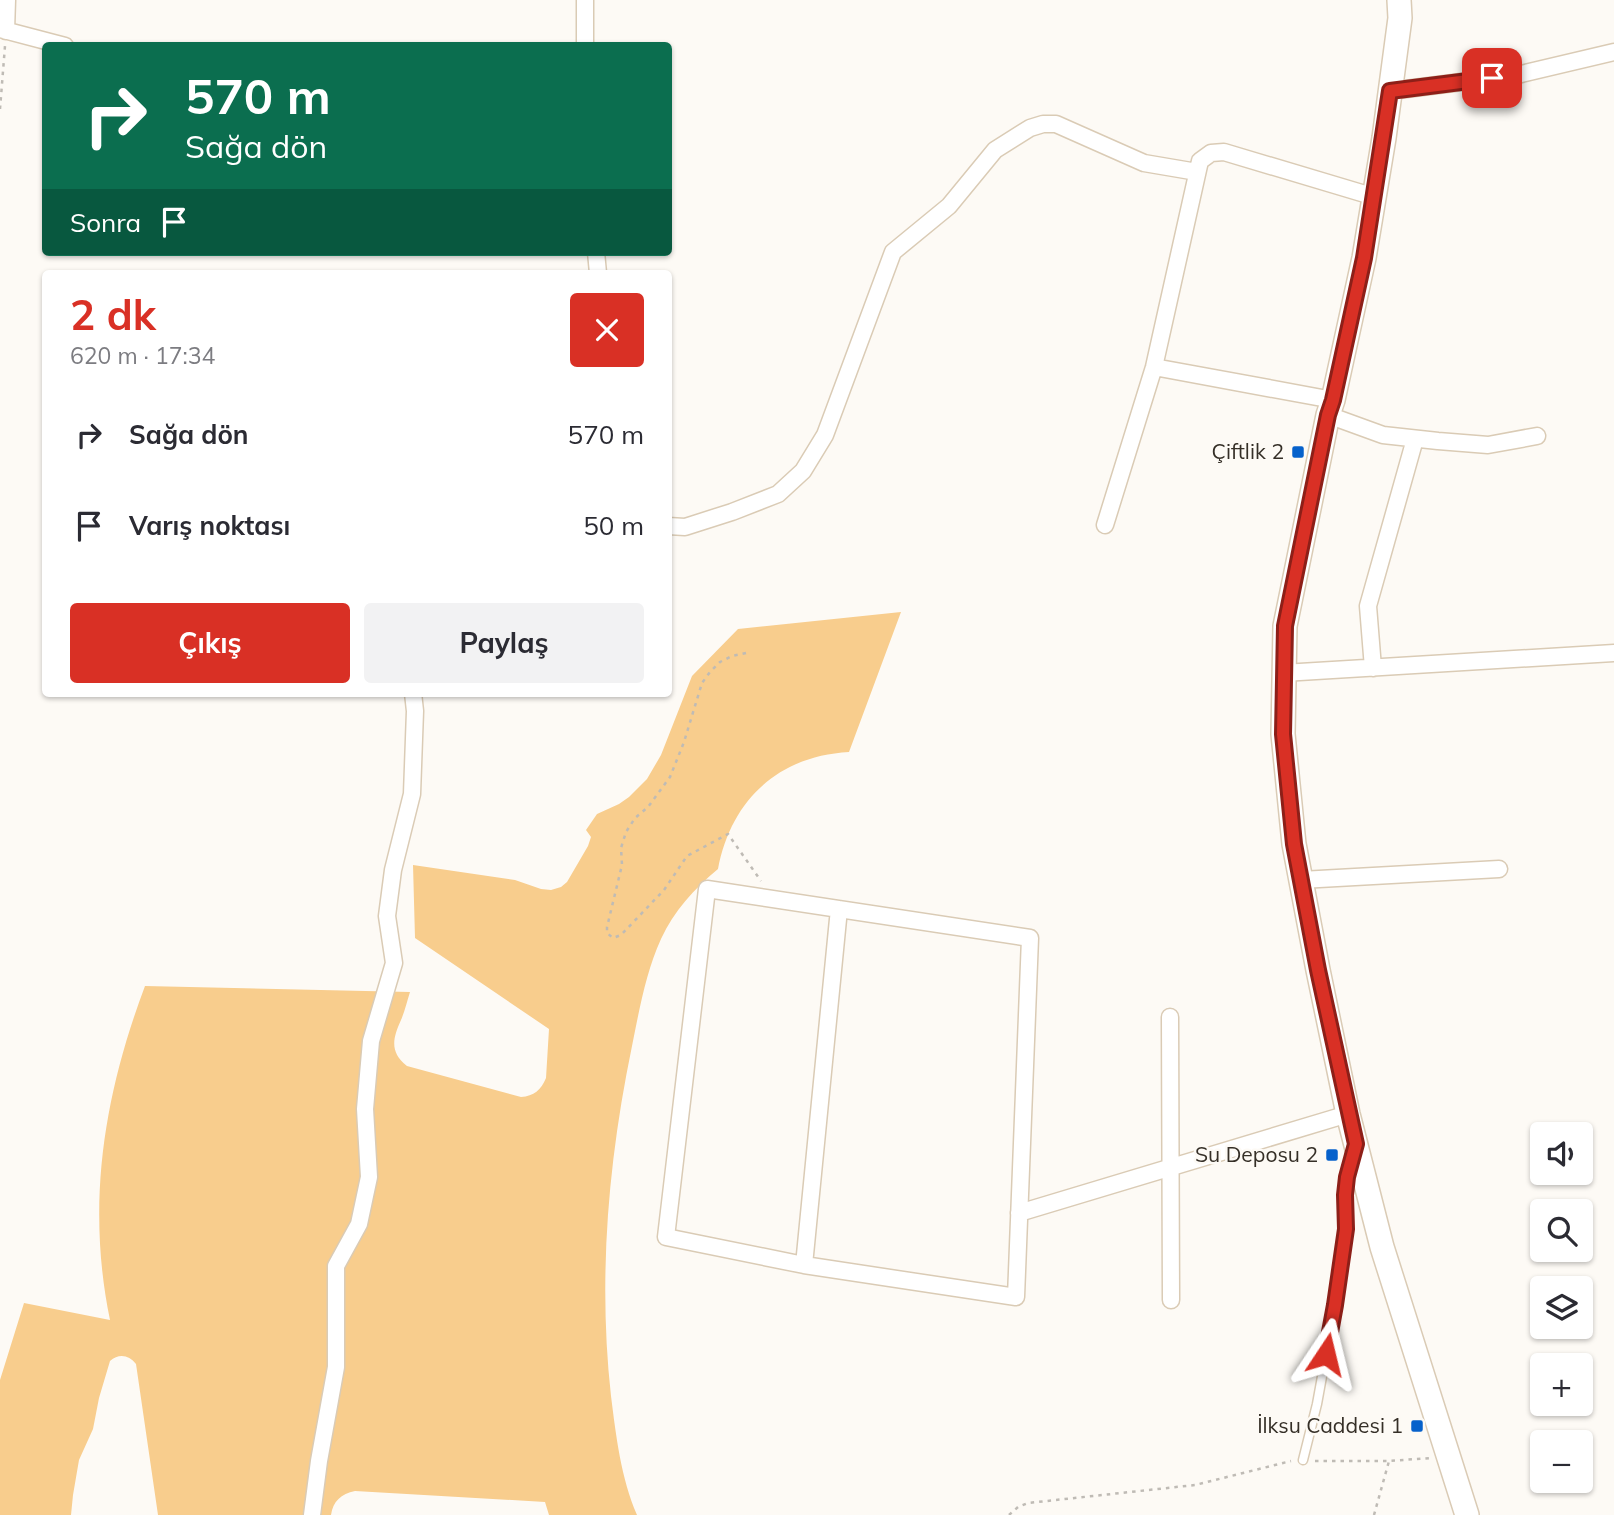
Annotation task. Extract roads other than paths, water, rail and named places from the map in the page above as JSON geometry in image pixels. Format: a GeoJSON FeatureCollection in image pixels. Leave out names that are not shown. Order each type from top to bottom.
{"type":"FeatureCollection","features":[{"type":"Feature","properties":{"kind":"street"},"geometry":{"type":"LineString","coordinates":[[7,0],[3,30],[50,42]]}},
{"type":"Feature","properties":{"kind":"street"},"geometry":{"type":"LineString","coordinates":[[585,0],[585,42]]}},
{"type":"Feature","properties":{"kind":"street"},"geometry":{"type":"LineString","coordinates":[[1399,0],[1400,18],[1364,258],[1285,626],[1283,734],[1294,844],[1348,1114],[1382,1247],[1467,1515]]}},
{"type":"Feature","properties":{"kind":"street"},"geometry":{"type":"LineString","coordinates":[[1390,91],[1517,75],[1614,52]]}},
{"type":"Feature","properties":{"kind":"street"},"geometry":{"type":"LineString","coordinates":[[672,526],[685,527],[778,494],[803,471],[825,435],[893,252],[949,206],[995,150],[1030,128],[1056,124],[1144,163],[1197,172]]}},
{"type":"Feature","properties":{"kind":"street"},"geometry":{"type":"LineString","coordinates":[[1105,526],[1154,367],[1200,161],[1211,153],[1224,152],[1375,197]]}},
{"type":"Feature","properties":{"kind":"street"},"geometry":{"type":"LineString","coordinates":[[1154,367],[1330,407],[1383,435],[1488,445],[1537,436]]}},
{"type":"Feature","properties":{"kind":"street"},"geometry":{"type":"LineString","coordinates":[[1373,668],[1368,606],[1415,439]]}},
{"type":"Feature","properties":{"kind":"street"},"geometry":{"type":"LineString","coordinates":[[1283,673],[1614,653]]}},
{"type":"Feature","properties":{"kind":"street"},"geometry":{"type":"LineString","coordinates":[[312,1515],[336,1367],[336,1266],[359,1224],[369,1177],[365,1109],[371,1041],[394,963],[387,916],[393,870],[412,794],[413,697]]}},
{"type":"Feature","properties":{"kind":"street"},"geometry":{"type":"LineString","coordinates":[[1301,880],[1499,869]]}},
{"type":"Feature","properties":{"kind":"street"},"geometry":{"type":"LineString","coordinates":[[707,889],[839,909],[1030,938],[1016,1297],[804,1265],[666,1237],[707,889]]}},
{"type":"Feature","properties":{"kind":"street"},"geometry":{"type":"LineString","coordinates":[[804,1265],[839,909]]}},
{"type":"Feature","properties":{"kind":"street"},"geometry":{"type":"LineString","coordinates":[[1170,1017],[1171,1300]]}},
{"type":"Feature","properties":{"kind":"street"},"geometry":{"type":"LineString","coordinates":[[1019,1213],[1348,1114]]}},
{"type":"Feature","properties":{"kind":"lane"},"geometry":{"type":"LineString","coordinates":[[1303,1461],[1317,1404],[1335,1305],[1346,1229],[1347,1177],[1356,1144]]}},
{"type":"Feature","properties":{"kind":"place","name":"Çiftlik 2"},"geometry":{"type":"Point","coordinates":[1298,452]}},
{"type":"Feature","properties":{"kind":"place","name":"Su Deposu 2"},"geometry":{"type":"Point","coordinates":[1332,1155]}},
{"type":"Feature","properties":{"kind":"place","name":"İlksu Caddesi 1"},"geometry":{"type":"Point","coordinates":[1417,1426]}}]}
